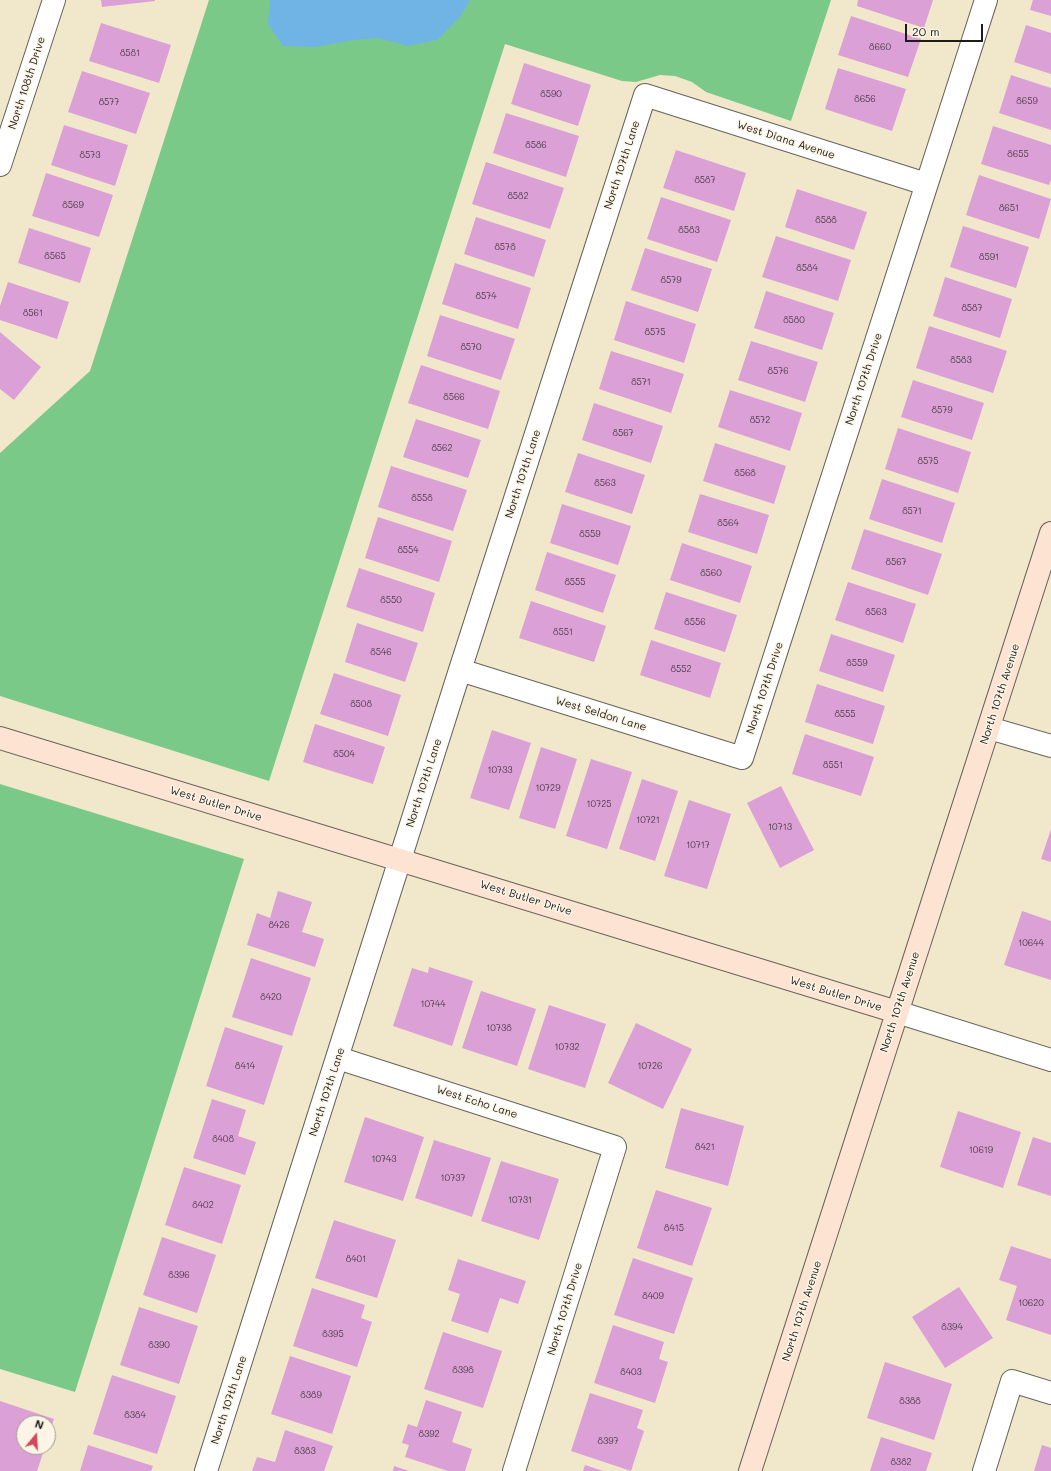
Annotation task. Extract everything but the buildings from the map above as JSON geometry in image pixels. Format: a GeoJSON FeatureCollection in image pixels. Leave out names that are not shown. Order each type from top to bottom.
{"type":"FeatureCollection","features":[{"type":"Feature","properties":{"kind":"street","name":"North 108th Drive"},"geometry":{"type":"LineString","coordinates":[[0,165],[54,0]]}},
{"type":"Feature","properties":{"kind":"street","name":"North 107th Drive"},"geometry":{"type":"LineString","coordinates":[[742,758],[986,0]]}},
{"type":"Feature","properties":{"kind":"street","name":"West Diana Avenue"},"geometry":{"type":"LineString","coordinates":[[645,95],[926,184]]}},
{"type":"Feature","properties":{"kind":"street","name":"North 107th Lane"},"geometry":{"type":"LineString","coordinates":[[206,1471],[460,670],[645,95]]}},
{"type":"Feature","properties":{"kind":"street","name":"North 107th Avenue"},"geometry":{"type":"LineString","coordinates":[[750,1471],[1051,533]]}},
{"type":"Feature","properties":{"kind":"street","name":"West Seldon Lane"},"geometry":{"type":"LineString","coordinates":[[460,670],[742,758]]}},
{"type":"Feature","properties":{"kind":"street"},"geometry":{"type":"LineString","coordinates":[[989,728],[1051,746]]}},
{"type":"Feature","properties":{"kind":"street","name":"West Butler Drive"},"geometry":{"type":"LineString","coordinates":[[0,738],[1051,1060]]}},
{"type":"Feature","properties":{"kind":"street","name":"West Echo Lane"},"geometry":{"type":"LineString","coordinates":[[338,1058],[615,1147]]}},
{"type":"Feature","properties":{"kind":"street","name":"North 107th Drive"},"geometry":{"type":"LineString","coordinates":[[514,1471],[615,1147]]}},
{"type":"Feature","properties":{"kind":"street"},"geometry":{"type":"LineString","coordinates":[[984,1471],[1012,1380],[1051,1393]]}},
{"type":"Feature","properties":{"kind":"green space"},"geometry":{"type":"Polygon","coordinates":[[[209,0],[831,0],[791,121],[706,92],[692,82],[675,76],[660,75],[636,82],[622,81],[505,44],[269,781],[0,696],[0,453],[90,371],[209,0]]]}},
{"type":"Feature","properties":{"kind":"green space"},"geometry":{"type":"Polygon","coordinates":[[[0,784],[244,859],[75,1392],[0,1369],[0,784]]]}},
{"type":"Feature","properties":{"kind":"water"},"geometry":{"type":"Polygon","coordinates":[[[270,0],[470,0],[460,17],[437,40],[408,46],[378,38],[353,40],[315,47],[283,46],[268,24],[270,0]]]}}]}
